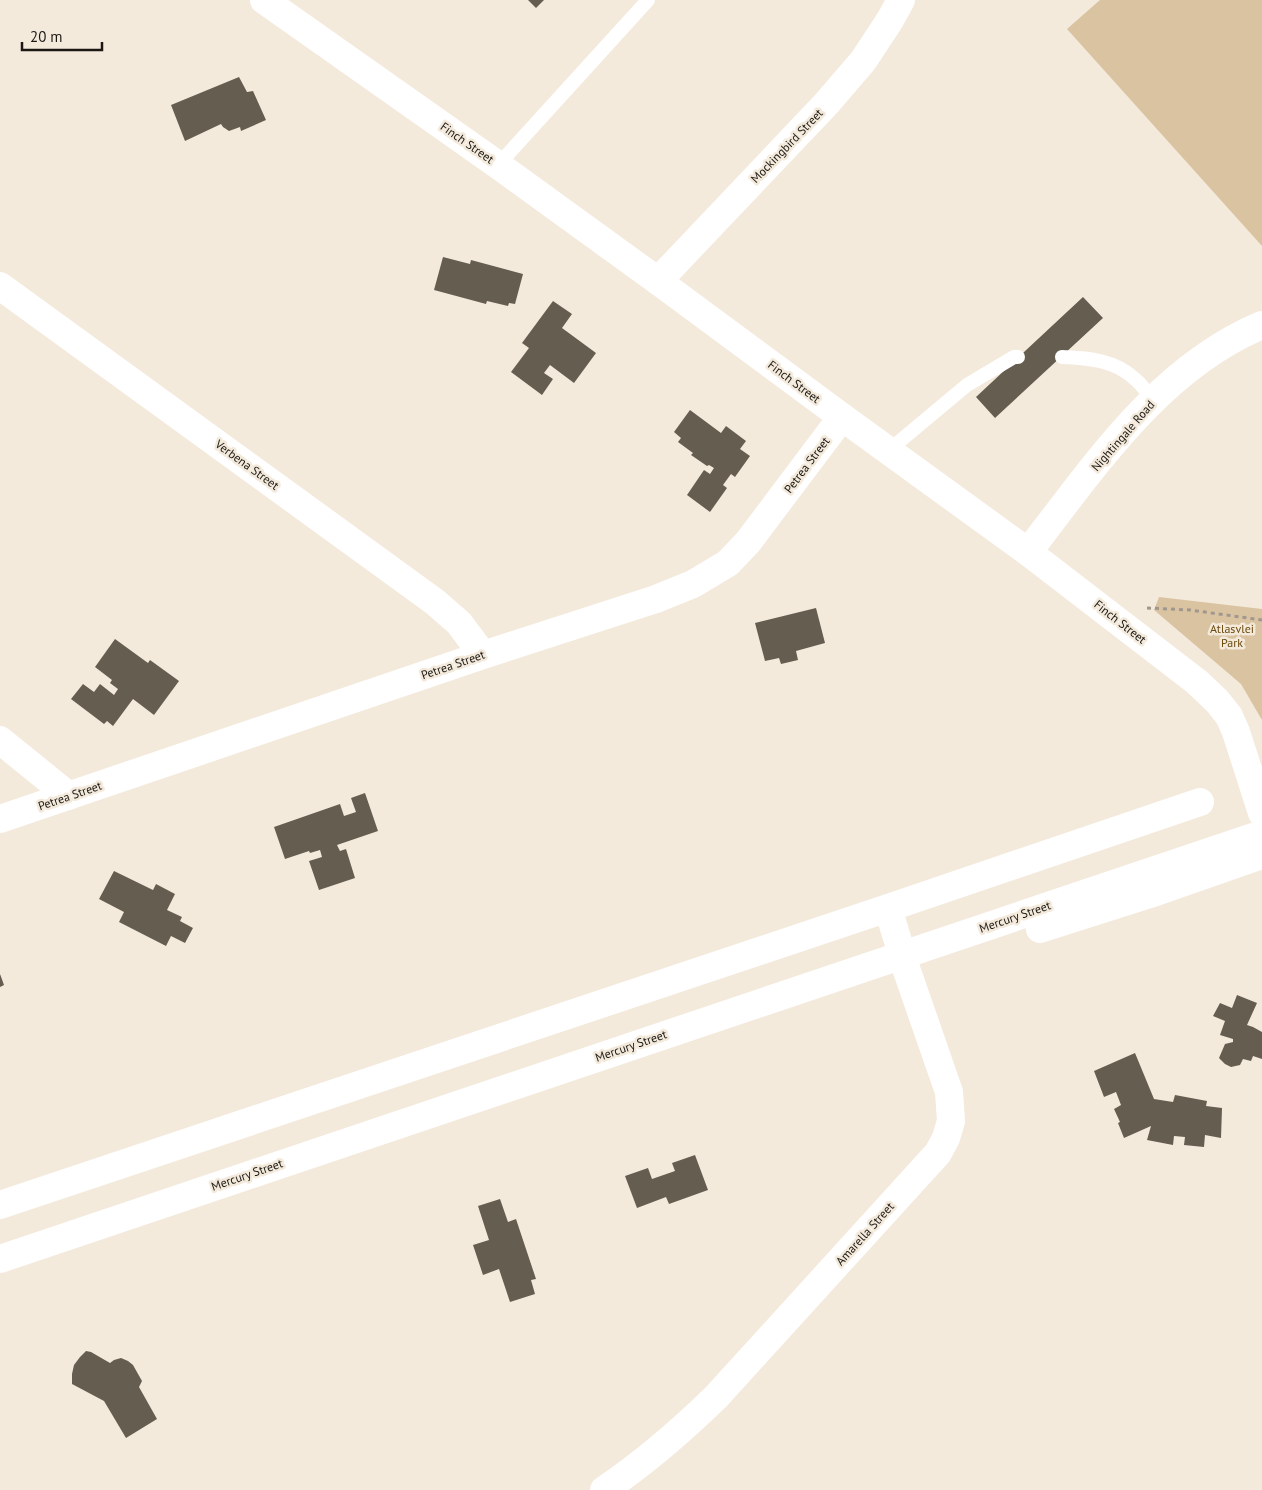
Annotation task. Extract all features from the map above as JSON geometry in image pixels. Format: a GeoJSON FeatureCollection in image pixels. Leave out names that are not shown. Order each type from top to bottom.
{"type":"FeatureCollection","features":[{"type":"Feature","properties":{"kind":"street","name":"Finch Street"},"geometry":{"type":"LineString","coordinates":[[264,0],[498,165],[658,281],[1028,552],[1197,682],[1217,701],[1229,716],[1236,732],[1252,756],[1262,813]]}},
{"type":"Feature","properties":{"kind":"street","name":"Mockingbird Street"},"geometry":{"type":"LineString","coordinates":[[658,281],[826,104],[863,62],[901,0]]}},
{"type":"Feature","properties":{"kind":"street","name":"Verbena Street"},"geometry":{"type":"LineString","coordinates":[[0,286],[435,602],[459,623],[484,655]]}},
{"type":"Feature","properties":{"kind":"street","name":"Nightingale Road"},"geometry":{"type":"LineString","coordinates":[[1028,552],[1140,412],[1184,372],[1213,351],[1240,334],[1262,325]]}},
{"type":"Feature","properties":{"kind":"street","name":"Petrea Street"},"geometry":{"type":"LineString","coordinates":[[0,819],[484,655],[656,599],[693,584],[728,563],[748,542],[842,417]]}},
{"type":"Feature","properties":{"kind":"street"},"geometry":{"type":"LineString","coordinates":[[0,740],[69,796]]}},
{"type":"Feature","properties":{"kind":"street"},"geometry":{"type":"LineString","coordinates":[[0,1205],[1200,802]]}},
{"type":"Feature","properties":{"kind":"street","name":"Mercury Street"},"geometry":{"type":"LineString","coordinates":[[0,1277],[204,1208],[905,963],[1262,834]]}},
{"type":"Feature","properties":{"kind":"street","name":"Mercury Street"},"geometry":{"type":"LineString","coordinates":[[0,1258],[905,963],[1150,894],[1262,856]]}},
{"type":"Feature","properties":{"kind":"street","name":"Amarella Street"},"geometry":{"type":"LineString","coordinates":[[604,1490],[676,1435],[716,1398],[938,1153],[946,1138],[951,1121],[949,1092],[888,908]]}},
{"type":"Feature","properties":{"kind":"lane"},"geometry":{"type":"LineString","coordinates":[[498,165],[648,0]]}},
{"type":"Feature","properties":{"kind":"lane"},"geometry":{"type":"LineString","coordinates":[[888,451],[967,385],[1014,357],[1018,357]]}},
{"type":"Feature","properties":{"kind":"lane"},"geometry":{"type":"LineString","coordinates":[[1062,357],[1094,359],[1115,365],[1135,378],[1153,400]]}},
{"type":"Feature","properties":{"kind":"path"},"geometry":{"type":"LineString","coordinates":[[1144,608],[1190,610],[1262,620]]}},
{"type":"Feature","properties":{"kind":"green space"},"geometry":{"type":"Polygon","coordinates":[[[1100,0],[1262,0],[1262,246],[1067,29],[1100,0]]]}},
{"type":"Feature","properties":{"kind":"green space","name":"Atlasvlei Park"},"geometry":{"type":"Polygon","coordinates":[[[1159,597],[1262,609],[1262,720],[1241,684],[1154,610],[1159,597]]]}},
{"type":"Feature","properties":{"kind":"building"},"geometry":{"type":"Polygon","coordinates":[[[528,0],[544,0],[536,8],[528,0]]]}},
{"type":"Feature","properties":{"kind":"building"},"geometry":{"type":"Polygon","coordinates":[[[239,77],[247,92],[253,91],[266,120],[241,131],[240,127],[229,131],[221,124],[185,141],[171,105],[239,77]]]}},
{"type":"Feature","properties":{"kind":"building"},"geometry":{"type":"Polygon","coordinates":[[[443,257],[470,264],[471,260],[523,274],[515,304],[509,303],[508,306],[487,301],[486,304],[434,290],[443,257]]]}},
{"type":"Feature","properties":{"kind":"building"},"geometry":{"type":"Polygon","coordinates":[[[1083,297],[1103,318],[995,418],[976,397],[1083,297]]]}},
{"type":"Feature","properties":{"kind":"building"},"geometry":{"type":"Polygon","coordinates":[[[553,301],[572,314],[562,328],[596,353],[574,383],[550,365],[544,373],[553,379],[542,395],[511,372],[529,348],[522,343],[553,301]]]}},
{"type":"Feature","properties":{"kind":"building"},"geometry":{"type":"Polygon","coordinates":[[[690,410],[721,433],[726,426],[746,441],[740,449],[750,456],[735,477],[731,474],[723,485],[727,488],[710,512],[687,495],[704,470],[710,474],[714,468],[709,465],[707,466],[691,455],[693,453],[678,442],[681,438],[674,432],[690,410]]]}},
{"type":"Feature","properties":{"kind":"building"},"geometry":{"type":"Polygon","coordinates":[[[816,608],[825,643],[796,651],[798,660],[781,664],[779,658],[765,661],[755,623],[816,608]]]}},
{"type":"Feature","properties":{"kind":"building"},"geometry":{"type":"Polygon","coordinates":[[[115,639],[148,663],[150,660],[179,681],[154,715],[133,699],[113,726],[107,721],[104,724],[71,699],[83,684],[94,692],[100,684],[114,695],[118,689],[110,683],[112,680],[95,667],[115,639]]]}},
{"type":"Feature","properties":{"kind":"building"},"geometry":{"type":"Polygon","coordinates":[[[365,793],[378,831],[337,845],[340,851],[346,849],[355,878],[319,890],[309,861],[322,857],[320,850],[310,853],[309,851],[285,859],[274,827],[340,804],[344,816],[356,812],[351,798],[365,793]]]}},
{"type":"Feature","properties":{"kind":"building"},"geometry":{"type":"Polygon","coordinates":[[[114,871],[153,890],[156,884],[175,894],[167,910],[182,917],[180,921],[193,928],[185,943],[171,936],[166,946],[119,922],[124,912],[99,899],[114,871]]]}},
{"type":"Feature","properties":{"kind":"building"},"geometry":{"type":"Polygon","coordinates":[[[0,974],[4,985],[0,987],[0,974]]]}},
{"type":"Feature","properties":{"kind":"building"},"geometry":{"type":"Polygon","coordinates":[[[1237,995],[1257,1003],[1247,1025],[1262,1032],[1262,1059],[1253,1056],[1251,1061],[1243,1059],[1240,1065],[1231,1067],[1219,1058],[1225,1044],[1233,1042],[1233,1039],[1220,1035],[1225,1021],[1213,1016],[1220,1003],[1232,1008],[1237,995]]]}},
{"type":"Feature","properties":{"kind":"building"},"geometry":{"type":"Polygon","coordinates":[[[1135,1053],[1154,1099],[1173,1102],[1175,1095],[1207,1101],[1206,1106],[1222,1108],[1221,1138],[1205,1135],[1204,1147],[1184,1145],[1185,1137],[1174,1136],[1173,1145],[1147,1140],[1151,1126],[1124,1138],[1114,1109],[1121,1105],[1116,1092],[1104,1097],[1094,1071],[1135,1053]]]}},
{"type":"Feature","properties":{"kind":"building"},"geometry":{"type":"Polygon","coordinates":[[[695,1155],[708,1190],[669,1204],[666,1197],[637,1208],[625,1176],[648,1168],[652,1179],[675,1171],[672,1163],[695,1155]]]}},
{"type":"Feature","properties":{"kind":"building"},"geometry":{"type":"Polygon","coordinates":[[[500,1199],[508,1222],[516,1219],[536,1279],[531,1280],[535,1294],[510,1302],[499,1269],[483,1275],[473,1245],[489,1240],[478,1206],[500,1199]]]}},
{"type":"Feature","properties":{"kind":"building"},"geometry":{"type":"Polygon","coordinates":[[[86,1351],[110,1363],[121,1358],[133,1365],[142,1381],[139,1387],[157,1419],[126,1438],[104,1401],[72,1384],[74,1365],[86,1351]]]}}]}
